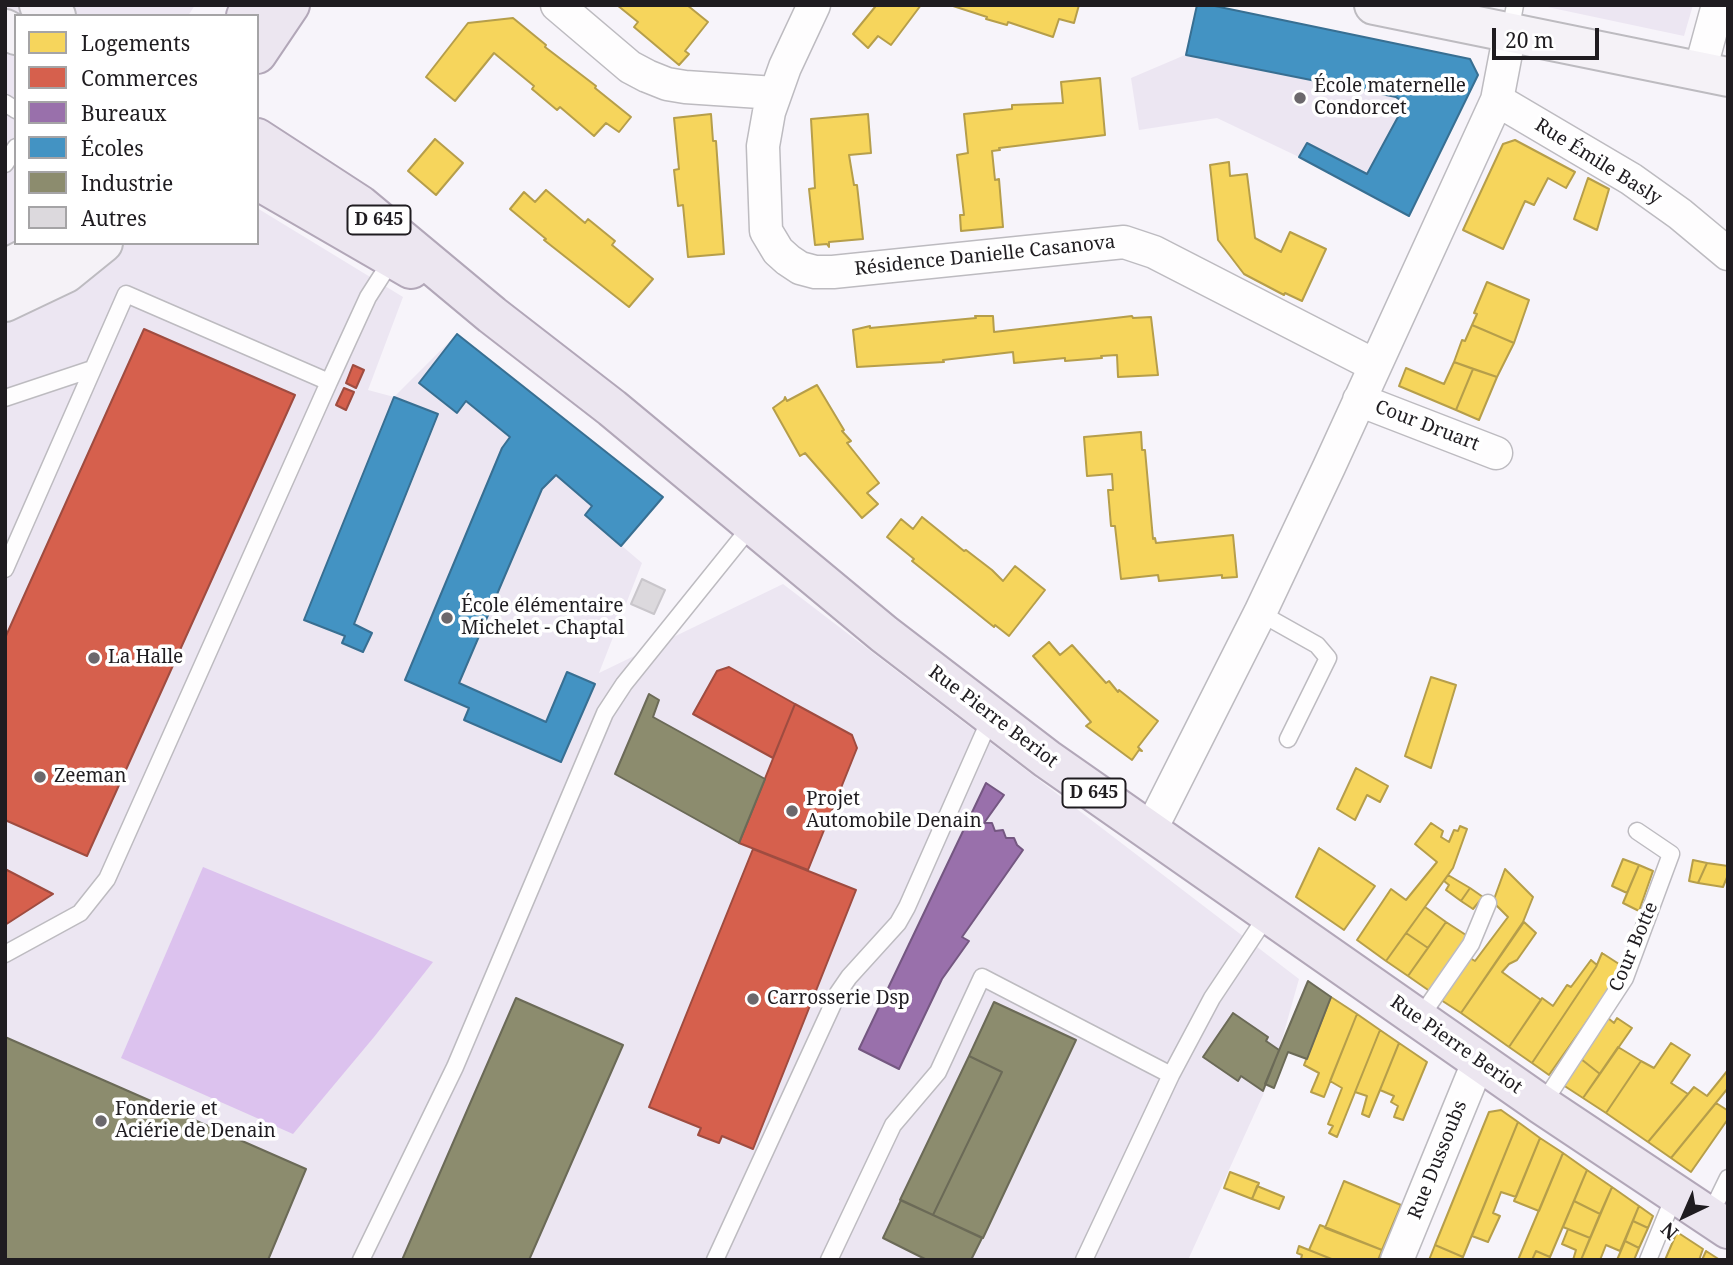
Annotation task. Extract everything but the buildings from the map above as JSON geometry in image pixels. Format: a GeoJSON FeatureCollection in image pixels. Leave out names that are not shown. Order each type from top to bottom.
{"type":"FeatureCollection","features":[{"type":"Feature","properties":{"kind":"main road"},"geometry":{"type":"LineString","coordinates":[[259,51],[290,5]]}},
{"type":"Feature","properties":{"kind":"main road","name":"Rue Pierre Beriot"},"geometry":{"type":"LineString","coordinates":[[259,139],[360,205],[398,250]]}},
{"type":"Feature","properties":{"kind":"main road","name":"Rue Pierre Beriot"},"geometry":{"type":"LineString","coordinates":[[259,181],[398,250],[492,315],[612,408],[884,634],[991,718],[1542,1105],[1718,1223]]}},
{"type":"Feature","properties":{"kind":"street"},"geometry":{"type":"LineString","coordinates":[[557,5],[630,67],[647,76],[667,84],[685,87],[775,93]]}},
{"type":"Feature","properties":{"kind":"street","name":"Résidence Danielle Casanova"},"geometry":{"type":"LineString","coordinates":[[814,5],[775,93],[762,146],[766,231],[778,251],[800,268],[815,272],[834,272],[1124,242],[1154,252],[1374,365]]}},
{"type":"Feature","properties":{"kind":"street"},"geometry":{"type":"LineString","coordinates":[[1374,5],[1513,19],[1714,74],[1718,5]]}},
{"type":"Feature","properties":{"kind":"street"},"geometry":{"type":"LineString","coordinates":[[1150,831],[1260,613],[1497,100],[1513,19]]}},
{"type":"Feature","properties":{"kind":"street","name":"Rue Émile Basly"},"geometry":{"type":"LineString","coordinates":[[1497,100],[1631,179],[1680,214],[1728,254]]}},
{"type":"Feature","properties":{"kind":"street"},"geometry":{"type":"LineString","coordinates":[[5,268],[52,245]]}},
{"type":"Feature","properties":{"kind":"street"},"geometry":{"type":"LineString","coordinates":[[5,302],[66,273],[101,245]]}},
{"type":"Feature","properties":{"kind":"street","name":"Cour Druart"},"geometry":{"type":"LineString","coordinates":[[1359,400],[1496,453]]}},
{"type":"Feature","properties":{"kind":"street","name":"Rue Dussoubs"},"geometry":{"type":"LineString","coordinates":[[1397,1260],[1479,1060]]}},
{"type":"Feature","properties":{"kind":"lane"},"geometry":{"type":"LineString","coordinates":[[5,954],[80,913],[107,879],[368,297],[398,250]]}},
{"type":"Feature","properties":{"kind":"lane"},"geometry":{"type":"LineString","coordinates":[[5,569],[126,293],[329,382]]}},
{"type":"Feature","properties":{"kind":"lane"},"geometry":{"type":"LineString","coordinates":[[5,398],[92,369]]}},
{"type":"Feature","properties":{"kind":"lane"},"geometry":{"type":"LineString","coordinates":[[361,1260],[456,1067],[605,713],[624,684],[753,525]]}},
{"type":"Feature","properties":{"kind":"lane"},"geometry":{"type":"LineString","coordinates":[[1260,613],[1317,645],[1328,658],[1288,739]]}},
{"type":"Feature","properties":{"kind":"lane"},"geometry":{"type":"LineString","coordinates":[[715,1260],[838,993],[898,923],[907,907],[991,718]]}},
{"type":"Feature","properties":{"kind":"lane","name":"Cour Botte"},"geometry":{"type":"LineString","coordinates":[[1542,1105],[1625,978],[1671,854],[1637,831]]}},
{"type":"Feature","properties":{"kind":"lane"},"geometry":{"type":"LineString","coordinates":[[1419,1019],[1471,944],[1488,902]]}},
{"type":"Feature","properties":{"kind":"lane"},"geometry":{"type":"LineString","coordinates":[[1084,1260],[1171,1075],[1212,998],[1268,914]]}},
{"type":"Feature","properties":{"kind":"lane"},"geometry":{"type":"LineString","coordinates":[[829,1260],[893,1125],[938,1072],[982,976],[1171,1075]]}},
{"type":"Feature","properties":{"kind":"lane"},"geometry":{"type":"LineString","coordinates":[[1718,1223],[1728,1178]]}},
{"type":"Feature","properties":{"kind":"lane"},"geometry":{"type":"LineString","coordinates":[[1648,1260],[1675,1194]]}},
{"type":"Feature","properties":{"kind":"shaded area"},"geometry":{"type":"Polygon","coordinates":[[[5,5],[195,5],[189,14],[14,14],[14,245],[259,245],[259,209],[403,297],[368,390],[394,397],[457,334],[663,497],[622,546],[642,563],[599,673],[783,584],[1299,979],[1263,1095],[1188,1260],[5,1260],[5,5]]]}},
{"type":"Feature","properties":{"kind":"shaded area","name":"École maternelle Condorcet"},"geometry":{"type":"Polygon","coordinates":[[[1197,5],[1210,5],[1470,59],[1478,75],[1409,216],[1299,157],[1217,118],[1139,130],[1131,78],[1185,55],[1197,5]]]}},
{"type":"Feature","properties":{"kind":"shaded area"},"geometry":{"type":"Polygon","coordinates":[[[1538,5],[1693,5],[1684,36],[1538,5]]]}},
{"type":"Feature","properties":{"kind":"shaded area"},"geometry":{"type":"Polygon","coordinates":[[[203,867],[433,962],[293,1134],[121,1058],[203,867]]]}},
{"type":"Feature","properties":{"kind":"place","name":"École maternelle Condorcet"},"geometry":{"type":"Point","coordinates":[1300,98]}},
{"type":"Feature","properties":{"kind":"place","name":"École élémentaire Michelet - Chaptal"},"geometry":{"type":"Point","coordinates":[447,618]}},
{"type":"Feature","properties":{"kind":"place","name":"La Halle"},"geometry":{"type":"Point","coordinates":[94,658]}},
{"type":"Feature","properties":{"kind":"place","name":"Zeeman"},"geometry":{"type":"Point","coordinates":[40,777]}},
{"type":"Feature","properties":{"kind":"place","name":"Projet Automobile Denain"},"geometry":{"type":"Point","coordinates":[792,811]}},
{"type":"Feature","properties":{"kind":"place","name":"Carrosserie Dsp"},"geometry":{"type":"Point","coordinates":[753,999]}},
{"type":"Feature","properties":{"kind":"place","name":"Fonderie et Aciérie de Denain"},"geometry":{"type":"Point","coordinates":[101,1121]}}]}
